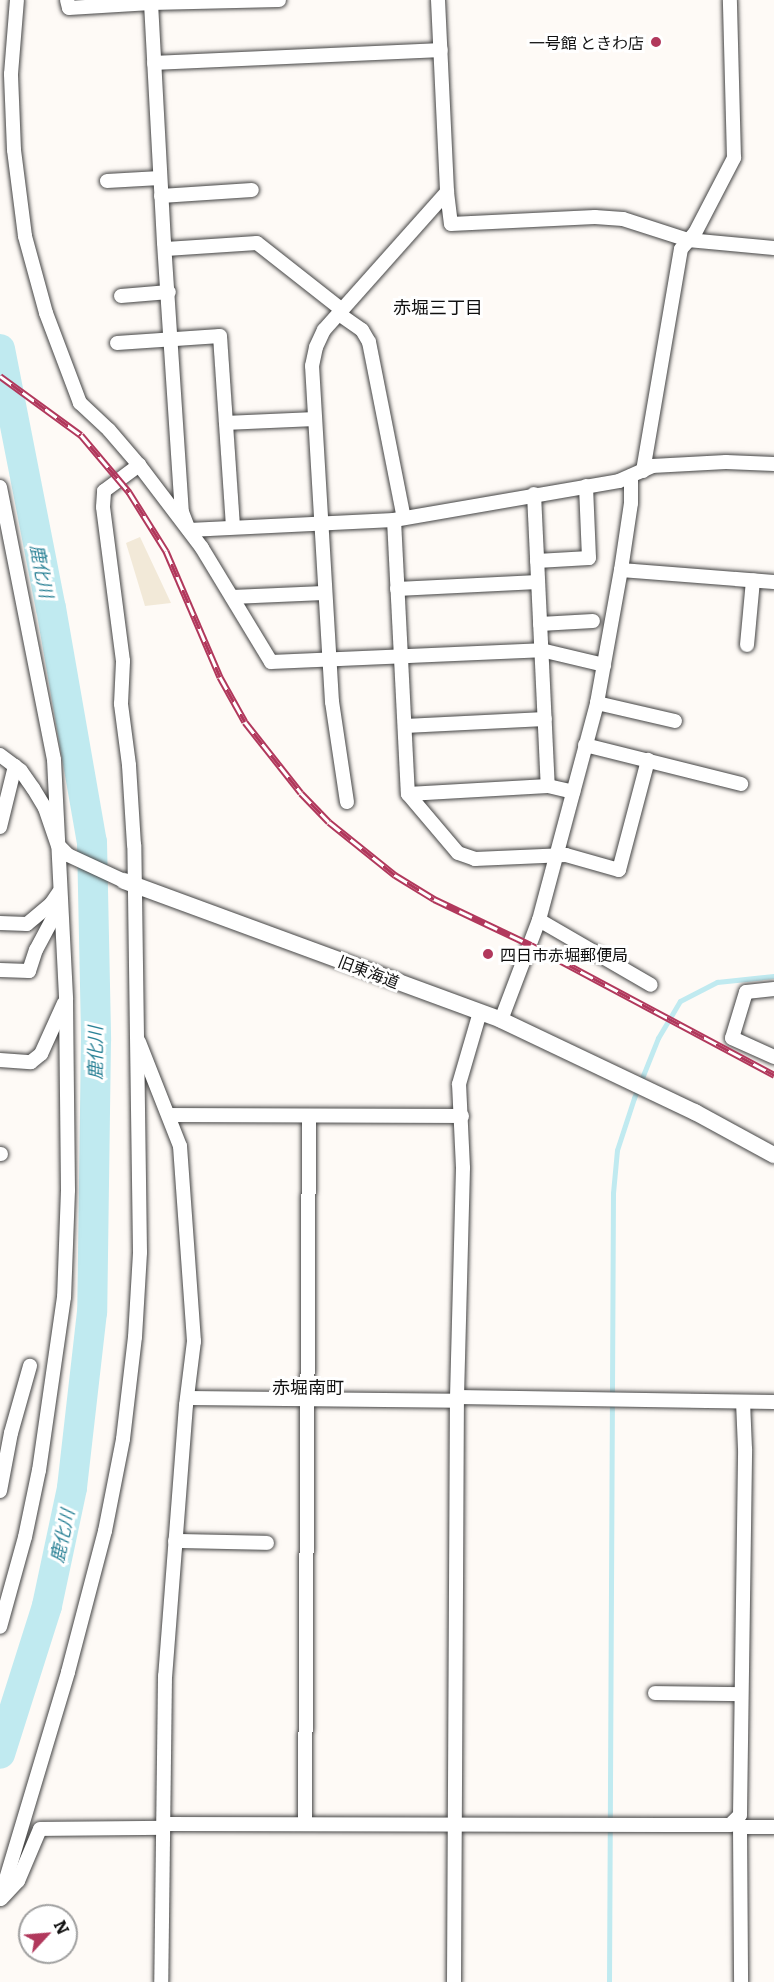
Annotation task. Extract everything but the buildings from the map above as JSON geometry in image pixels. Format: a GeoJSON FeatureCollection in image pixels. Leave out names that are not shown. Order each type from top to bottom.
{"type":"FeatureCollection","features":[{"type":"Feature","properties":{"kind":"street"},"geometry":{"type":"LineString","coordinates":[[17,0],[11,74],[14,150],[25,236],[46,313],[80,403],[109,430],[189,530],[272,662],[542,650],[604,665]]}},
{"type":"Feature","properties":{"kind":"street"},"geometry":{"type":"LineString","coordinates":[[67,0],[69,8],[151,3],[279,0]]}},
{"type":"Feature","properties":{"kind":"street"},"geometry":{"type":"LineString","coordinates":[[438,0],[447,192],[451,224],[595,217],[622,219],[688,240],[774,248]]}},
{"type":"Feature","properties":{"kind":"street"},"geometry":{"type":"LineString","coordinates":[[501,1020],[539,920],[597,703],[631,502],[681,249],[695,233],[734,158],[730,0]]}},
{"type":"Feature","properties":{"kind":"street"},"geometry":{"type":"LineString","coordinates":[[151,3],[182,512],[189,530]]}},
{"type":"Feature","properties":{"kind":"street"},"geometry":{"type":"LineString","coordinates":[[154,63],[441,50]]}},
{"type":"Feature","properties":{"kind":"street"},"geometry":{"type":"LineString","coordinates":[[107,181],[160,178]]}},
{"type":"Feature","properties":{"kind":"street"},"geometry":{"type":"LineString","coordinates":[[161,196],[252,190]]}},
{"type":"Feature","properties":{"kind":"street"},"geometry":{"type":"LineString","coordinates":[[347,802],[332,702],[324,592],[312,377],[316,347],[324,330],[447,192]]}},
{"type":"Feature","properties":{"kind":"street"},"geometry":{"type":"LineString","coordinates":[[166,249],[257,243],[362,330],[369,342],[399,519],[397,589],[408,794],[458,853],[475,860],[566,855],[619,870],[648,760]]}},
{"type":"Feature","properties":{"kind":"street"},"geometry":{"type":"LineString","coordinates":[[121,296],[169,292]]}},
{"type":"Feature","properties":{"kind":"street"},"geometry":{"type":"LineString","coordinates":[[117,343],[220,336],[234,527]]}},
{"type":"Feature","properties":{"kind":"street"},"geometry":{"type":"LineString","coordinates":[[226,423],[314,419]]}},
{"type":"Feature","properties":{"kind":"street"},"geometry":{"type":"LineString","coordinates":[[189,530],[399,519],[619,481],[652,466],[715,462],[774,464]]}},
{"type":"Feature","properties":{"kind":"street"},"geometry":{"type":"LineString","coordinates":[[0,1899],[91,1589],[123,1439],[135,1337],[140,1252],[136,1038],[128,882],[134,845],[129,765],[121,704],[123,661],[103,507],[104,491],[139,465]]}},
{"type":"Feature","properties":{"kind":"street"},"geometry":{"type":"LineString","coordinates":[[537,561],[589,558],[586,486]]}},
{"type":"Feature","properties":{"kind":"street"},"geometry":{"type":"LineString","coordinates":[[0,487],[54,760],[63,850],[61,896],[66,1000],[68,1190],[64,1297],[39,1470],[25,1538],[0,1627]]}},
{"type":"Feature","properties":{"kind":"street"},"geometry":{"type":"LineString","coordinates":[[534,494],[548,786]]}},
{"type":"Feature","properties":{"kind":"street"},"geometry":{"type":"LineString","coordinates":[[621,570],[774,582]]}},
{"type":"Feature","properties":{"kind":"street"},"geometry":{"type":"LineString","coordinates":[[747,645],[753,580]]}},
{"type":"Feature","properties":{"kind":"street"},"geometry":{"type":"LineString","coordinates":[[397,589],[538,582]]}},
{"type":"Feature","properties":{"kind":"street"},"geometry":{"type":"LineString","coordinates":[[232,597],[324,592]]}},
{"type":"Feature","properties":{"kind":"street"},"geometry":{"type":"LineString","coordinates":[[540,624],[593,621]]}},
{"type":"Feature","properties":{"kind":"street"},"geometry":{"type":"LineString","coordinates":[[597,703],[675,721]]}},
{"type":"Feature","properties":{"kind":"street"},"geometry":{"type":"LineString","coordinates":[[405,726],[545,719]]}},
{"type":"Feature","properties":{"kind":"street"},"geometry":{"type":"LineString","coordinates":[[585,745],[741,784]]}},
{"type":"Feature","properties":{"kind":"street"},"geometry":{"type":"LineString","coordinates":[[0,755],[15,766],[45,808],[63,850]]}},
{"type":"Feature","properties":{"kind":"street"},"geometry":{"type":"LineString","coordinates":[[0,827],[15,766]]}},
{"type":"Feature","properties":{"kind":"street"},"geometry":{"type":"LineString","coordinates":[[408,794],[548,786],[573,792]]}},
{"type":"Feature","properties":{"kind":"street","name":"旧東海道"},"geometry":{"type":"LineString","coordinates":[[63,850],[128,882],[501,1020],[627,1078],[742,1136],[774,1155]]}},
{"type":"Feature","properties":{"kind":"street"},"geometry":{"type":"LineString","coordinates":[[0,923],[27,924],[61,896]]}},
{"type":"Feature","properties":{"kind":"street"},"geometry":{"type":"LineString","coordinates":[[0,970],[29,971],[36,950],[61,896]]}},
{"type":"Feature","properties":{"kind":"street"},"geometry":{"type":"LineString","coordinates":[[539,920],[651,985]]}},
{"type":"Feature","properties":{"kind":"street"},"geometry":{"type":"LineString","coordinates":[[774,989],[746,992],[732,1038],[774,1057]]}},
{"type":"Feature","properties":{"kind":"street"},"geometry":{"type":"LineString","coordinates":[[0,1060],[31,1062],[41,1054],[66,1000]]}},
{"type":"Feature","properties":{"kind":"street"},"geometry":{"type":"LineString","coordinates":[[454,1982],[458,1399],[463,1168],[459,1084],[480,1012]]}},
{"type":"Feature","properties":{"kind":"street"},"geometry":{"type":"LineString","coordinates":[[136,1038],[144,1048],[151,1073],[170,1114],[180,1146],[194,1341],[165,1676],[161,1982]]}},
{"type":"Feature","properties":{"kind":"street"},"geometry":{"type":"LineString","coordinates":[[170,1114],[462,1116]]}},
{"type":"Feature","properties":{"kind":"street"},"geometry":{"type":"LineString","coordinates":[[305,1824],[309,1116]]}},
{"type":"Feature","properties":{"kind":"street"},"geometry":{"type":"LineString","coordinates":[[0,1491],[5,1433],[30,1366]]}},
{"type":"Feature","properties":{"kind":"street"},"geometry":{"type":"LineString","coordinates":[[188,1398],[774,1402]]}},
{"type":"Feature","properties":{"kind":"street"},"geometry":{"type":"LineString","coordinates":[[741,1982],[737,1824],[740,1815],[745,1449],[743,1402]]}},
{"type":"Feature","properties":{"kind":"street"},"geometry":{"type":"LineString","coordinates":[[175,1541],[267,1543]]}},
{"type":"Feature","properties":{"kind":"street"},"geometry":{"type":"LineString","coordinates":[[655,1693],[741,1694]]}},
{"type":"Feature","properties":{"kind":"street"},"geometry":{"type":"LineString","coordinates":[[0,1899],[18,1881],[40,1829],[305,1824],[600,1826],[737,1824],[774,1827]]}},
{"type":"Feature","properties":{"kind":"shaded area"},"geometry":{"type":"Polygon","coordinates":[[[140,537],[171,603],[145,606],[126,543],[140,537]]]}},
{"type":"Feature","properties":{"kind":"waterway","name":"鹿化川"},"geometry":{"type":"LineString","coordinates":[[0,349],[51,608],[92,842],[96,1040],[92,1312],[72,1488],[47,1606],[0,1754]]}},
{"type":"Feature","properties":{"kind":"waterway"},"geometry":{"type":"LineString","coordinates":[[609,1982],[613,1193],[617,1150],[634,1098],[658,1038],[680,1001],[717,982],[774,976]]}},
{"type":"Feature","properties":{"kind":"railway"},"geometry":{"type":"LineString","coordinates":[[0,376],[81,435],[129,492],[166,551],[220,677],[245,722],[301,793],[329,822],[395,875],[434,899],[531,945],[774,1075]]}},
{"type":"Feature","properties":{"kind":"place","name":"一号館 ときわ店"},"geometry":{"type":"Point","coordinates":[656,42]}},
{"type":"Feature","properties":{"kind":"place","name":"四日市赤堀郵便局"},"geometry":{"type":"Point","coordinates":[488,954]}},
{"type":"Feature","properties":{"kind":"district","name":"赤堀三丁目"},"geometry":{"type":"Point","coordinates":[438,307]}},
{"type":"Feature","properties":{"kind":"district","name":"赤堀南町"},"geometry":{"type":"Point","coordinates":[308,1387]}}]}
